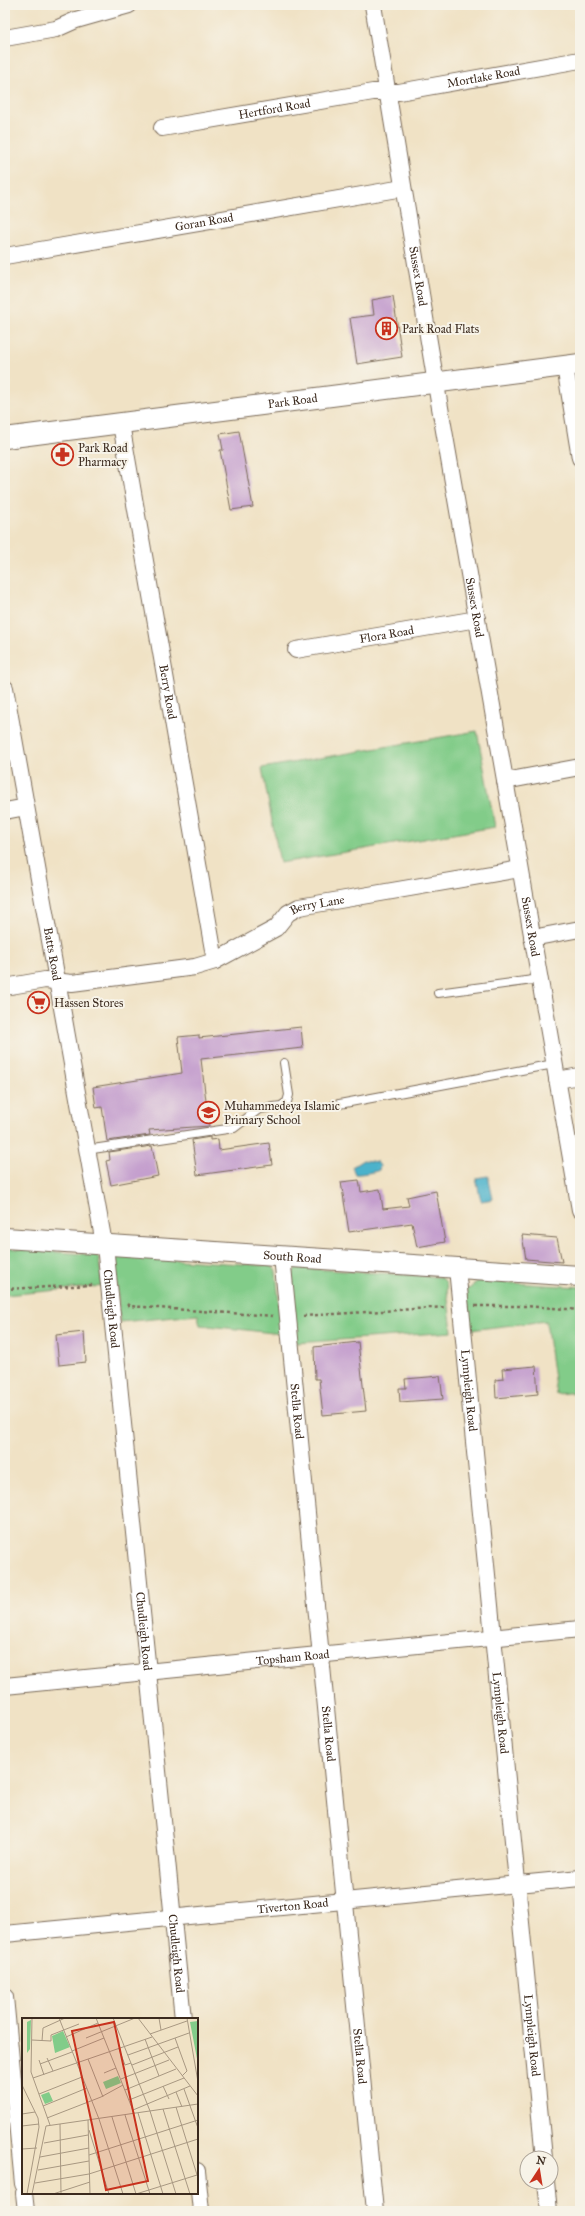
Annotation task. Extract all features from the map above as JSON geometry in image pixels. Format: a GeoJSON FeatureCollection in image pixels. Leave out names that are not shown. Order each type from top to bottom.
{"type":"FeatureCollection","features":[{"type":"Feature","properties":{"kind":"street"},"geometry":{"type":"LineString","coordinates":[[5,38],[56,29],[76,20],[129,5]]}},
{"type":"Feature","properties":{"kind":"street","name":"Sussex Road"},"geometry":{"type":"LineString","coordinates":[[373,5],[435,383],[580,1210]]}},
{"type":"Feature","properties":{"kind":"street","name":"Mortlake Road"},"geometry":{"type":"LineString","coordinates":[[387,92],[580,60]]}},
{"type":"Feature","properties":{"kind":"street","name":"Hertford Road"},"geometry":{"type":"LineString","coordinates":[[162,128],[373,92],[387,92]]}},
{"type":"Feature","properties":{"kind":"street","name":"Goran Road"},"geometry":{"type":"LineString","coordinates":[[5,256],[403,188]]}},
{"type":"Feature","properties":{"kind":"street"},"geometry":{"type":"LineString","coordinates":[[572,365],[580,458]]}},
{"type":"Feature","properties":{"kind":"street","name":"Park Road"},"geometry":{"type":"LineString","coordinates":[[5,438],[572,365]]}},
{"type":"Feature","properties":{"kind":"street","name":"Berry Road"},"geometry":{"type":"LineString","coordinates":[[121,424],[215,961]]}},
{"type":"Feature","properties":{"kind":"street","name":"Flora Road"},"geometry":{"type":"LineString","coordinates":[[296,650],[477,619]]}},
{"type":"Feature","properties":{"kind":"street","name":"Batts Road"},"geometry":{"type":"LineString","coordinates":[[5,688],[86,1150],[104,1244]]}},
{"type":"Feature","properties":{"kind":"street"},"geometry":{"type":"LineString","coordinates":[[505,781],[580,767]]}},
{"type":"Feature","properties":{"kind":"street"},"geometry":{"type":"LineString","coordinates":[[5,811],[26,807]]}},
{"type":"Feature","properties":{"kind":"street","name":"Berry Lane"},"geometry":{"type":"LineString","coordinates":[[5,987],[46,980],[72,983],[171,972],[215,961],[276,928],[288,913],[299,907],[520,868]]}},
{"type":"Feature","properties":{"kind":"street"},"geometry":{"type":"LineString","coordinates":[[532,938],[580,929]]}},
{"type":"Feature","properties":{"kind":"street"},"geometry":{"type":"LineString","coordinates":[[556,1072],[580,1076]]}},
{"type":"Feature","properties":{"kind":"street","name":"South Road"},"geometry":{"type":"LineString","coordinates":[[5,1238],[580,1276]]}},
{"type":"Feature","properties":{"kind":"street","name":"Chudleigh Road"},"geometry":{"type":"LineString","coordinates":[[104,1244],[182,2018]]}},
{"type":"Feature","properties":{"kind":"street","name":"Stella Road"},"geometry":{"type":"LineString","coordinates":[[282,1256],[375,2211]]}},
{"type":"Feature","properties":{"kind":"street","name":"Lympleigh Road"},"geometry":{"type":"LineString","coordinates":[[457,1268],[543,2150]]}},
{"type":"Feature","properties":{"kind":"street","name":"Topsham Road"},"geometry":{"type":"LineString","coordinates":[[5,1686],[580,1629]]}},
{"type":"Feature","properties":{"kind":"street","name":"Tiverton Road"},"geometry":{"type":"LineString","coordinates":[[5,1934],[580,1878]]}},
{"type":"Feature","properties":{"kind":"street"},"geometry":{"type":"LineString","coordinates":[[5,1997],[22,2174]]}},
{"type":"Feature","properties":{"kind":"street"},"geometry":{"type":"LineString","coordinates":[[198,2181],[201,2211]]}},
{"type":"Feature","properties":{"kind":"street"},"geometry":{"type":"LineString","coordinates":[[547,2190],[549,2211]]}},
{"type":"Feature","properties":{"kind":"street"},"geometry":{"type":"LineString","coordinates":[[24,2194],[26,2211]]}},
{"type":"Feature","properties":{"kind":"lane"},"geometry":{"type":"LineString","coordinates":[[438,993],[540,979]]}},
{"type":"Feature","properties":{"kind":"lane"},"geometry":{"type":"LineString","coordinates":[[86,1150],[234,1128],[259,1109],[281,1106],[287,1102],[289,1095],[284,1063]]}},
{"type":"Feature","properties":{"kind":"lane"},"geometry":{"type":"LineString","coordinates":[[334,1105],[556,1072]]}},
{"type":"Feature","properties":{"kind":"green space"},"geometry":{"type":"Polygon","coordinates":[[[477,731],[495,827],[280,863],[262,768],[477,731]]]}},
{"type":"Feature","properties":{"kind":"green space"},"geometry":{"type":"Polygon","coordinates":[[[5,1248],[96,1255],[99,1259],[102,1286],[5,1295],[5,1248]]]}},
{"type":"Feature","properties":{"kind":"green space"},"geometry":{"type":"Polygon","coordinates":[[[117,1256],[272,1266],[276,1271],[282,1334],[200,1325],[198,1315],[120,1322],[115,1263],[117,1256]]]}},
{"type":"Feature","properties":{"kind":"green space"},"geometry":{"type":"Polygon","coordinates":[[[297,1268],[440,1277],[446,1282],[452,1332],[296,1343],[292,1279],[293,1273],[297,1268]]]}},
{"type":"Feature","properties":{"kind":"green space"},"geometry":{"type":"Polygon","coordinates":[[[478,1281],[580,1287],[580,1392],[556,1394],[546,1321],[470,1330],[466,1288],[469,1289],[478,1281]]]}},
{"type":"Feature","properties":{"kind":"water"},"geometry":{"type":"Polygon","coordinates":[[[363,1160],[377,1162],[380,1166],[379,1170],[355,1174],[352,1167],[363,1160]]]}},
{"type":"Feature","properties":{"kind":"water"},"geometry":{"type":"Polygon","coordinates":[[[488,1176],[493,1199],[481,1201],[476,1178],[488,1176]]]}},
{"type":"Feature","properties":{"kind":"building"},"geometry":{"type":"Polygon","coordinates":[[[393,296],[402,357],[357,364],[350,318],[374,315],[372,300],[393,296]]]}},
{"type":"Feature","properties":{"kind":"building"},"geometry":{"type":"Polygon","coordinates":[[[239,431],[253,507],[231,510],[220,450],[223,450],[220,434],[239,431]]]}},
{"type":"Feature","properties":{"kind":"building"},"geometry":{"type":"Polygon","coordinates":[[[301,1027],[303,1048],[201,1059],[209,1126],[149,1130],[150,1135],[107,1141],[102,1107],[96,1108],[93,1087],[182,1073],[178,1037],[199,1035],[199,1038],[301,1027]]]}},
{"type":"Feature","properties":{"kind":"building"},"geometry":{"type":"Polygon","coordinates":[[[210,1137],[210,1140],[218,1139],[219,1150],[269,1143],[272,1165],[197,1175],[192,1140],[210,1137]]]}},
{"type":"Feature","properties":{"kind":"building"},"geometry":{"type":"Polygon","coordinates":[[[152,1146],[158,1176],[111,1185],[106,1161],[110,1160],[109,1152],[152,1146]]]}},
{"type":"Feature","properties":{"kind":"building"},"geometry":{"type":"Polygon","coordinates":[[[359,1180],[361,1192],[380,1189],[383,1209],[409,1206],[407,1197],[436,1191],[445,1242],[417,1247],[412,1223],[349,1232],[341,1182],[359,1180]]]}},
{"type":"Feature","properties":{"kind":"building"},"geometry":{"type":"Polygon","coordinates":[[[522,1235],[557,1238],[562,1262],[526,1259],[522,1235]]]}},
{"type":"Feature","properties":{"kind":"building"},"geometry":{"type":"Polygon","coordinates":[[[84,1332],[86,1362],[59,1365],[56,1335],[84,1332]]]}},
{"type":"Feature","properties":{"kind":"building"},"geometry":{"type":"Polygon","coordinates":[[[358,1342],[366,1411],[323,1415],[319,1379],[315,1379],[314,1347],[358,1342]]]}},
{"type":"Feature","properties":{"kind":"building"},"geometry":{"type":"Polygon","coordinates":[[[536,1366],[538,1394],[496,1398],[495,1380],[503,1379],[502,1369],[536,1366]]]}},
{"type":"Feature","properties":{"kind":"building"},"geometry":{"type":"Polygon","coordinates":[[[440,1376],[443,1399],[400,1402],[399,1388],[406,1388],[405,1379],[440,1376]]]}},
{"type":"Feature","properties":{"kind":"place","name":"Park Road Flats"},"geometry":{"type":"Point","coordinates":[387,329]}},
{"type":"Feature","properties":{"kind":"place","name":"Park Road Pharmacy"},"geometry":{"type":"Point","coordinates":[62,455]}},
{"type":"Feature","properties":{"kind":"place","name":"Hassen Stores"},"geometry":{"type":"Point","coordinates":[38,1003]}},
{"type":"Feature","properties":{"kind":"place","name":"Muhammedeya Islamic Primary School"},"geometry":{"type":"Point","coordinates":[208,1113]}}]}
